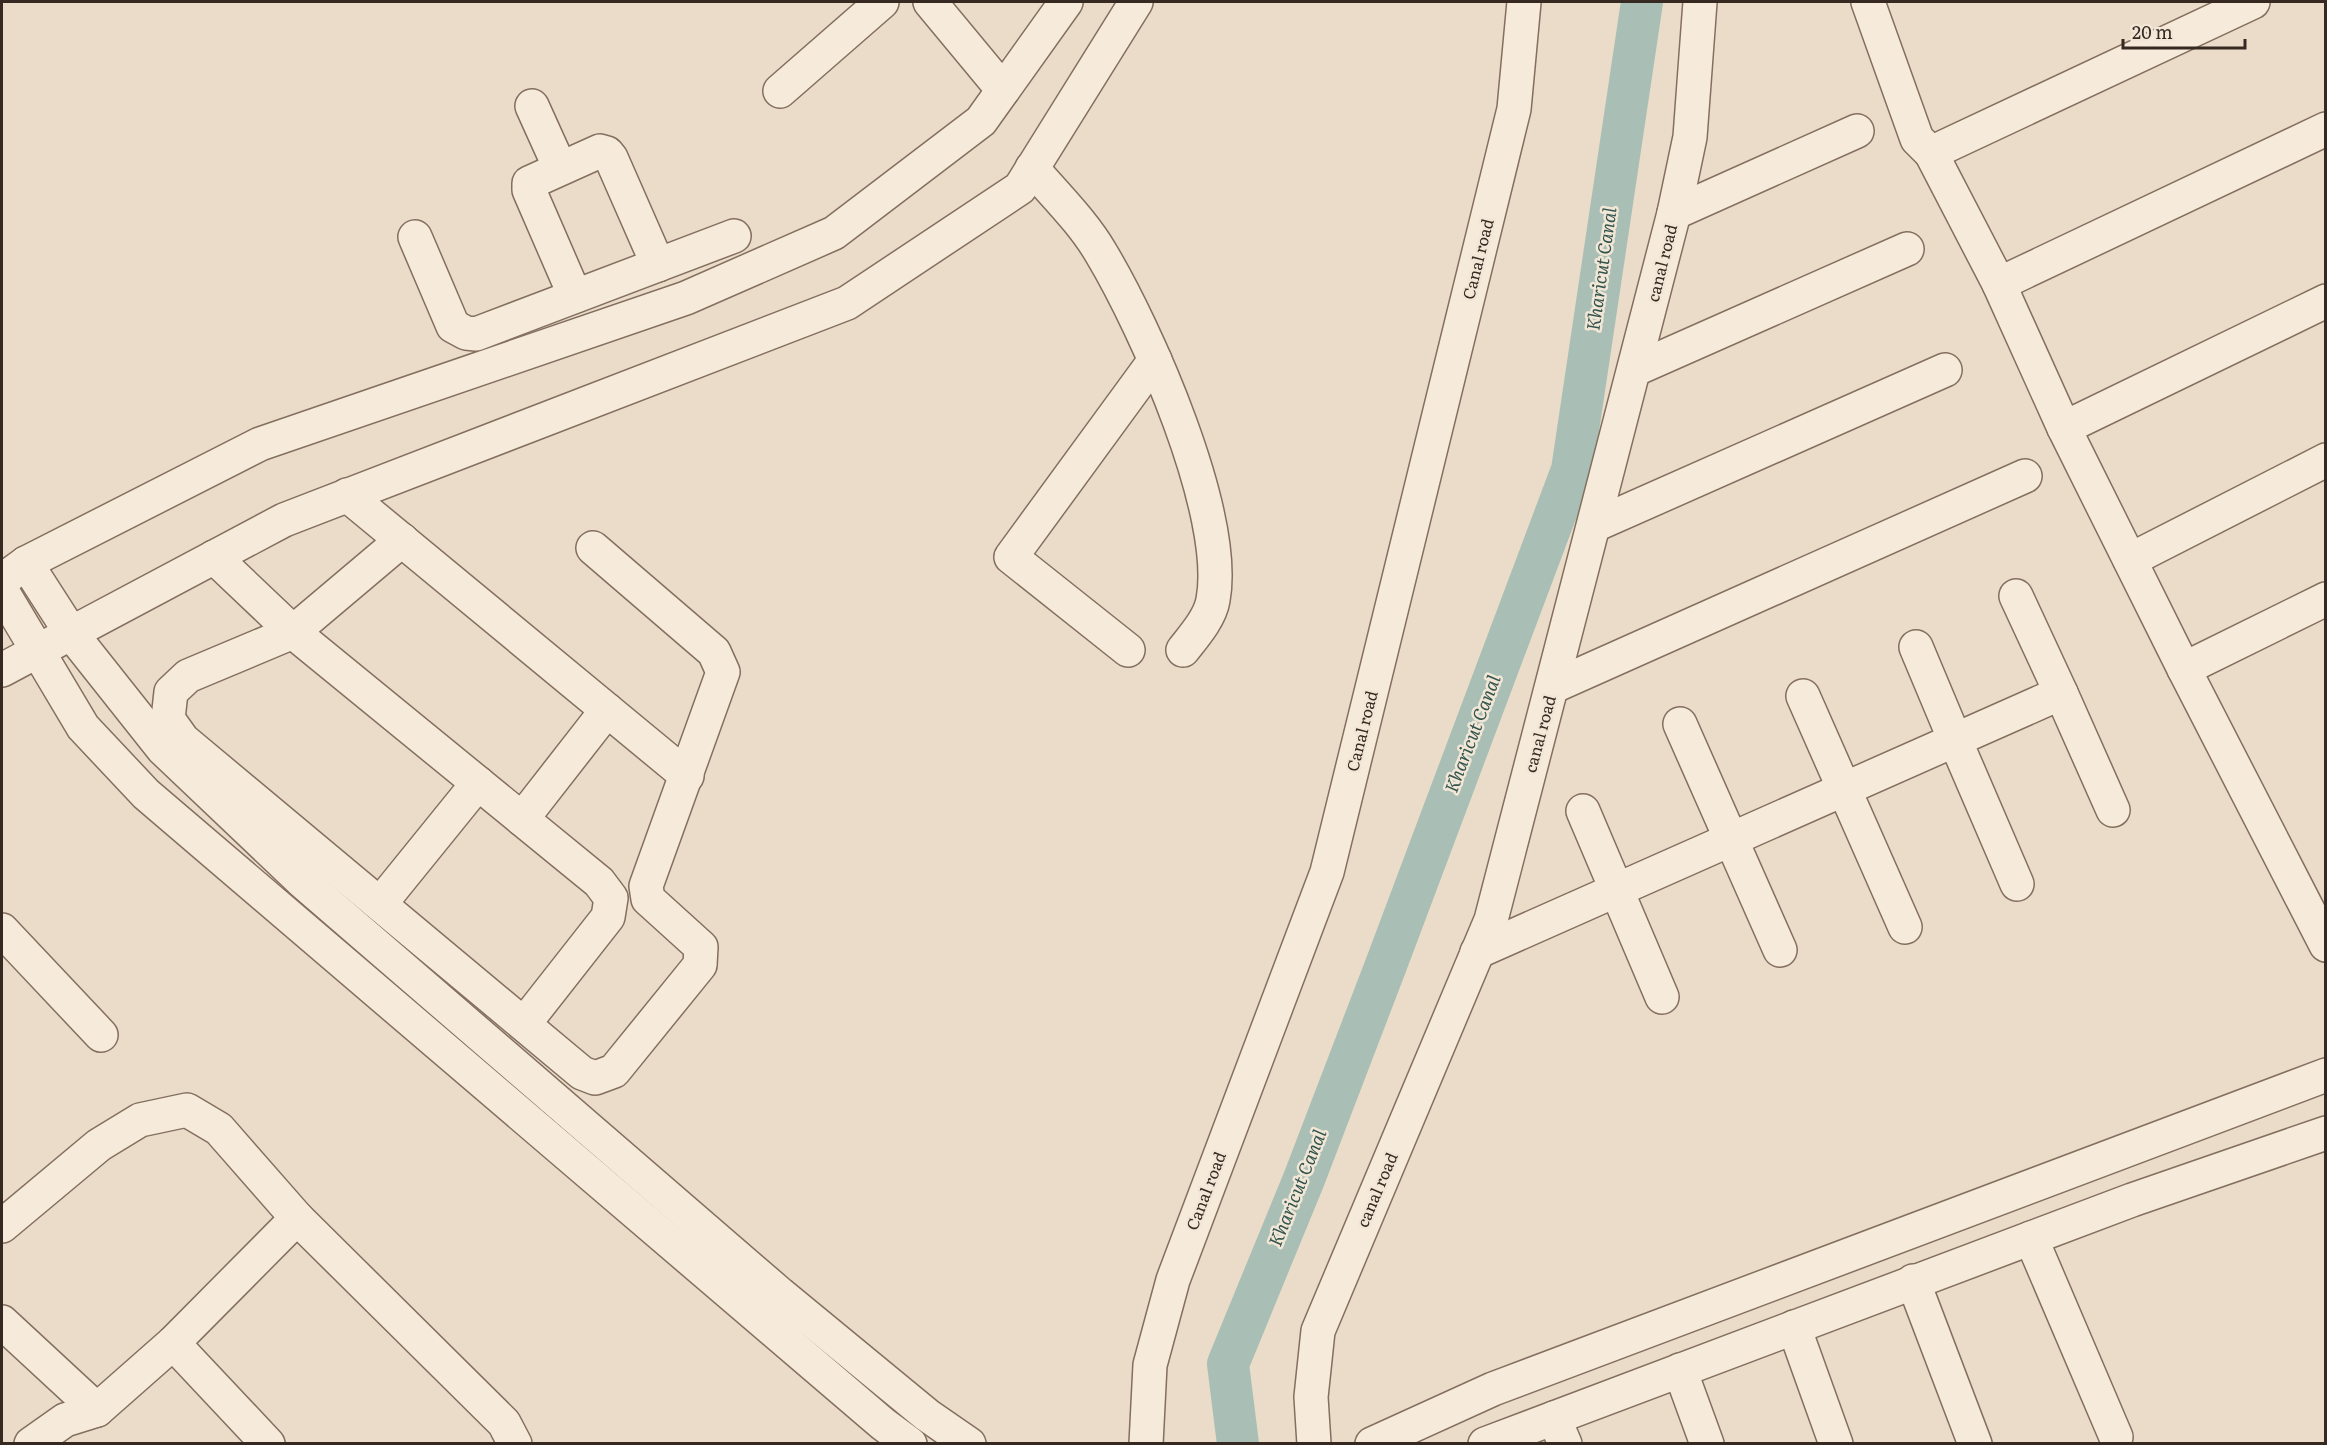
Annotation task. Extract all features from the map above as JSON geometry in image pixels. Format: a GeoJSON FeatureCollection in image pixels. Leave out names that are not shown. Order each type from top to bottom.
{"type":"FeatureCollection","features":[{"type":"Feature","properties":{"kind":"street"},"geometry":{"type":"LineString","coordinates":[[780,91],[882,2]]}},
{"type":"Feature","properties":{"kind":"street"},"geometry":{"type":"LineString","coordinates":[[930,2],[1003,90]]}},
{"type":"Feature","properties":{"kind":"street"},"geometry":{"type":"LineString","coordinates":[[969,1443],[927,1415],[780,1294],[303,882],[164,749],[71,633],[14,572],[260,444],[686,298],[834,233],[981,121],[1066,2]]}},
{"type":"Feature","properties":{"kind":"street"},"geometry":{"type":"LineString","coordinates":[[2,670],[284,520],[847,303],[1020,188],[1136,2]]}},
{"type":"Feature","properties":{"kind":"street","name":"Canal road"},"geometry":{"type":"LineString","coordinates":[[1146,1443],[1150,1365],[1173,1280],[1327,872],[1514,109],[1524,2]]}},
{"type":"Feature","properties":{"kind":"street","name":"canal road"},"geometry":{"type":"LineString","coordinates":[[1314,1443],[1311,1397],[1318,1331],[1491,920],[1636,369],[1674,213],[1690,137],[1700,2]]}},
{"type":"Feature","properties":{"kind":"street"},"geometry":{"type":"LineString","coordinates":[[1868,2],[1917,139],[1931,153],[1999,284],[2064,428],[2325,945]]}},
{"type":"Feature","properties":{"kind":"street"},"geometry":{"type":"LineString","coordinates":[[1931,153],[2253,2]]}},
{"type":"Feature","properties":{"kind":"street"},"geometry":{"type":"LineString","coordinates":[[532,106],[560,168]]}},
{"type":"Feature","properties":{"kind":"street"},"geometry":{"type":"LineString","coordinates":[[1999,284],[2325,129]]}},
{"type":"Feature","properties":{"kind":"street"},"geometry":{"type":"LineString","coordinates":[[1674,213],[1857,131]]}},
{"type":"Feature","properties":{"kind":"street"},"geometry":{"type":"LineString","coordinates":[[575,296],[529,190],[530,183],[534,179],[600,151],[607,153],[658,265]]}},
{"type":"Feature","properties":{"kind":"street"},"geometry":{"type":"LineString","coordinates":[[1032,168],[1100,250],[1155,360],[1200,481],[1212,537],[1216,575],[1213,603],[1198,630],[1183,650]]}},
{"type":"Feature","properties":{"kind":"street"},"geometry":{"type":"LineString","coordinates":[[415,237],[453,326],[466,333],[476,334],[734,236]]}},
{"type":"Feature","properties":{"kind":"street"},"geometry":{"type":"LineString","coordinates":[[1636,369],[1907,249]]}},
{"type":"Feature","properties":{"kind":"street"},"geometry":{"type":"LineString","coordinates":[[610,283],[625,319]]}},
{"type":"Feature","properties":{"kind":"street"},"geometry":{"type":"LineString","coordinates":[[2064,428],[2325,301]]}},
{"type":"Feature","properties":{"kind":"street"},"geometry":{"type":"LineString","coordinates":[[1128,650],[1011,557],[1155,360]]}},
{"type":"Feature","properties":{"kind":"street"},"geometry":{"type":"LineString","coordinates":[[1595,525],[1944,370]]}},
{"type":"Feature","properties":{"kind":"street"},"geometry":{"type":"LineString","coordinates":[[2130,560],[2325,460]]}},
{"type":"Feature","properties":{"kind":"street"},"geometry":{"type":"LineString","coordinates":[[1552,687],[2025,476]]}},
{"type":"Feature","properties":{"kind":"street"},"geometry":{"type":"LineString","coordinates":[[347,495],[687,776]]}},
{"type":"Feature","properties":{"kind":"street"},"geometry":{"type":"LineString","coordinates":[[402,540],[293,632],[188,676],[171,692],[168,719],[183,740],[582,1073],[595,1078],[614,1071],[700,965],[701,947],[648,899],[646,886],[723,672],[722,664],[714,652],[593,548]]}},
{"type":"Feature","properties":{"kind":"street"},"geometry":{"type":"LineString","coordinates":[[214,557],[293,632],[599,882],[611,898],[608,917],[524,1024]]}},
{"type":"Feature","properties":{"kind":"street"},"geometry":{"type":"LineString","coordinates":[[2,591],[83,727],[146,794],[883,1424],[910,1443]]}},
{"type":"Feature","properties":{"kind":"street"},"geometry":{"type":"LineString","coordinates":[[2016,596],[2113,810]]}},
{"type":"Feature","properties":{"kind":"street"},"geometry":{"type":"LineString","coordinates":[[2184,669],[2325,599]]}},
{"type":"Feature","properties":{"kind":"street"},"geometry":{"type":"LineString","coordinates":[[1916,647],[2017,884]]}},
{"type":"Feature","properties":{"kind":"street"},"geometry":{"type":"LineString","coordinates":[[1477,951],[2061,693]]}},
{"type":"Feature","properties":{"kind":"street"},"geometry":{"type":"LineString","coordinates":[[1803,696],[1905,927]]}},
{"type":"Feature","properties":{"kind":"street"},"geometry":{"type":"LineString","coordinates":[[522,819],[607,710]]}},
{"type":"Feature","properties":{"kind":"street"},"geometry":{"type":"LineString","coordinates":[[1680,724],[1780,950]]}},
{"type":"Feature","properties":{"kind":"street"},"geometry":{"type":"LineString","coordinates":[[380,904],[478,783]]}},
{"type":"Feature","properties":{"kind":"street"},"geometry":{"type":"LineString","coordinates":[[1583,811],[1662,997]]}},
{"type":"Feature","properties":{"kind":"street"},"geometry":{"type":"LineString","coordinates":[[2,930],[101,1035]]}},
{"type":"Feature","properties":{"kind":"street"},"geometry":{"type":"LineString","coordinates":[[1372,1443],[1492,1389],[2325,1075]]}},
{"type":"Feature","properties":{"kind":"street"},"geometry":{"type":"LineString","coordinates":[[2,1226],[99,1145],[119,1132],[140,1120],[187,1110],[219,1129],[297,1218],[504,1423],[515,1443]]}},
{"type":"Feature","properties":{"kind":"street"},"geometry":{"type":"LineString","coordinates":[[1485,1443],[1559,1431],[1680,1370],[1913,1281],[2325,1133]]}},
{"type":"Feature","properties":{"kind":"street"},"geometry":{"type":"LineString","coordinates":[[31,1443],[65,1420],[97,1410],[173,1343],[297,1218]]}},
{"type":"Feature","properties":{"kind":"street"},"geometry":{"type":"LineString","coordinates":[[2031,1238],[2116,1437]]}},
{"type":"Feature","properties":{"kind":"street"},"geometry":{"type":"LineString","coordinates":[[1913,1281],[1975,1443]]}},
{"type":"Feature","properties":{"kind":"street"},"geometry":{"type":"LineString","coordinates":[[2,1322],[97,1410]]}},
{"type":"Feature","properties":{"kind":"street"},"geometry":{"type":"LineString","coordinates":[[1794,1327],[1836,1443]]}},
{"type":"Feature","properties":{"kind":"street"},"geometry":{"type":"LineString","coordinates":[[173,1343],[268,1443]]}},
{"type":"Feature","properties":{"kind":"street"},"geometry":{"type":"LineString","coordinates":[[1680,1370],[1707,1443]]}},
{"type":"Feature","properties":{"kind":"waterway","name":"Kharicut Canal"},"geometry":{"type":"LineString","coordinates":[[1238,1444],[1228,1364],[1304,1179],[1572,470],[1642,2]]}}]}
